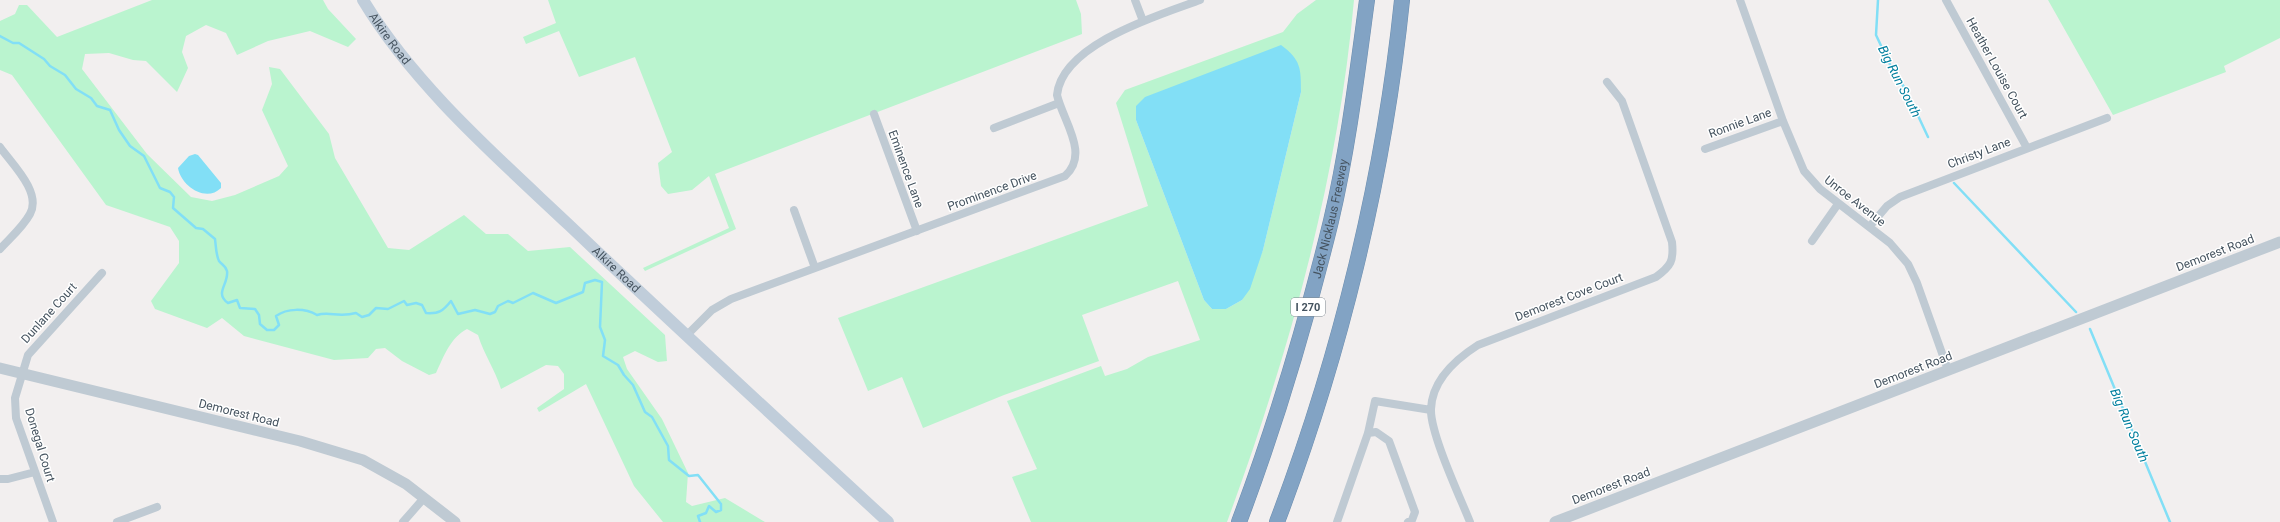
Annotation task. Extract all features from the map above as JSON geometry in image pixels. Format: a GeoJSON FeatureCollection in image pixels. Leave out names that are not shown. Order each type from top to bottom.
{"type":"FeatureCollection","features":[{"type":"Feature","properties":{"kind":"highway","name":"Jack Nicklaus Freeway"},"geometry":{"type":"LineString","coordinates":[[1239,522],[1283,398],[1331,220],[1355,86],[1367,0]]}},
{"type":"Feature","properties":{"kind":"highway","name":"I 270"},"geometry":{"type":"LineString","coordinates":[[1277,522],[1303,450],[1338,336],[1376,166],[1390,93],[1402,0]]}},
{"type":"Feature","properties":{"kind":"main road","name":"Alkire Road"},"geometry":{"type":"LineString","coordinates":[[363,0],[411,64],[465,124],[686,336],[888,522]]}},
{"type":"Feature","properties":{"kind":"street"},"geometry":{"type":"LineString","coordinates":[[1135,0],[1143,21]]}},
{"type":"Feature","properties":{"kind":"street","name":"Prominence Drive"},"geometry":{"type":"LineString","coordinates":[[686,336],[703,318],[721,304],[815,268],[1058,180],[1075,166],[1076,151],[1057,95],[1061,80],[1083,56],[1105,39],[1143,21],[1200,0]]}},
{"type":"Feature","properties":{"kind":"street","name":"Unroe Avenue"},"geometry":{"type":"LineString","coordinates":[[1740,0],[1783,121],[1804,171],[1820,189],[1838,204],[1870,226],[1890,243],[1908,264],[1917,283],[1948,370]]}},
{"type":"Feature","properties":{"kind":"street","name":"Heather Louise Court"},"geometry":{"type":"LineString","coordinates":[[1946,0],[2027,148]]}},
{"type":"Feature","properties":{"kind":"street","name":"Demorest Cove Court"},"geometry":{"type":"LineString","coordinates":[[1431,410],[1434,396],[1444,374],[1460,357],[1478,345],[1656,277],[1668,269],[1674,256],[1672,242],[1622,101],[1607,82]]}},
{"type":"Feature","properties":{"kind":"street"},"geometry":{"type":"LineString","coordinates":[[994,128],[1059,103]]}},
{"type":"Feature","properties":{"kind":"street","name":"Eminence Lane"},"geometry":{"type":"LineString","coordinates":[[874,114],[917,231]]}},
{"type":"Feature","properties":{"kind":"street","name":"Christy Lane"},"geometry":{"type":"LineString","coordinates":[[1870,226],[1887,206],[1900,197],[2107,118]]}},
{"type":"Feature","properties":{"kind":"street","name":"Ronnie Lane"},"geometry":{"type":"LineString","coordinates":[[1705,149],[1783,121]]}},
{"type":"Feature","properties":{"kind":"street"},"geometry":{"type":"LineString","coordinates":[[0,147],[28,186],[33,203],[26,220],[0,249]]}},
{"type":"Feature","properties":{"kind":"street"},"geometry":{"type":"LineString","coordinates":[[1812,241],[1838,204]]}},
{"type":"Feature","properties":{"kind":"street"},"geometry":{"type":"LineString","coordinates":[[794,210],[815,268]]}},
{"type":"Feature","properties":{"kind":"street","name":"Demorest Road"},"geometry":{"type":"LineString","coordinates":[[1555,522],[2280,242]]}},
{"type":"Feature","properties":{"kind":"street","name":"Dunlane Court"},"geometry":{"type":"LineString","coordinates":[[21,373],[24,361],[32,350],[102,273]]}},
{"type":"Feature","properties":{"kind":"street","name":"Demorest Road"},"geometry":{"type":"LineString","coordinates":[[0,368],[328,448],[375,465],[406,484],[455,522]]}},
{"type":"Feature","properties":{"kind":"street","name":"Donegal Court"},"geometry":{"type":"LineString","coordinates":[[21,373],[15,398],[16,418],[53,522]]}},
{"type":"Feature","properties":{"kind":"street"},"geometry":{"type":"LineString","coordinates":[[1337,522],[1368,433],[1375,401],[1431,410],[1439,440],[1470,522]]}},
{"type":"Feature","properties":{"kind":"street"},"geometry":{"type":"LineString","coordinates":[[1368,433],[1376,432],[1389,441],[1415,512],[1412,520],[1408,522]]}},
{"type":"Feature","properties":{"kind":"street"},"geometry":{"type":"LineString","coordinates":[[0,479],[8,479],[35,472]]}},
{"type":"Feature","properties":{"kind":"street"},"geometry":{"type":"LineString","coordinates":[[403,522],[424,498]]}},
{"type":"Feature","properties":{"kind":"street"},"geometry":{"type":"LineString","coordinates":[[117,522],[157,507]]}},
{"type":"Feature","properties":{"kind":"green space"},"geometry":{"type":"Polygon","coordinates":[[[152,0],[323,0],[328,9],[356,39],[348,47],[310,31],[268,41],[237,55],[226,33],[206,25],[186,36],[182,52],[188,68],[177,92],[146,61],[133,60],[109,53],[85,54],[82,69],[147,154],[191,197],[212,201],[235,195],[279,176],[288,166],[262,110],[272,84],[269,67],[280,69],[329,134],[335,158],[388,248],[409,250],[464,215],[486,234],[508,234],[528,251],[570,247],[665,335],[667,361],[658,362],[635,351],[623,357],[627,369],[662,419],[688,473],[686,502],[692,506],[725,498],[765,522],[663,522],[634,486],[586,384],[539,412],[537,408],[564,389],[564,374],[558,366],[546,365],[501,389],[478,335],[467,329],[452,342],[436,373],[429,375],[402,361],[385,348],[376,349],[368,358],[334,360],[244,336],[222,318],[207,328],[155,309],[151,301],[179,263],[179,241],[170,227],[106,205],[12,75],[0,70],[0,21],[15,14],[19,5],[27,5],[57,37],[152,0]]]}},
{"type":"Feature","properties":{"kind":"green space"},"geometry":{"type":"Polygon","coordinates":[[[548,0],[1076,0],[1081,14],[1082,34],[715,174],[736,229],[645,271],[643,268],[729,228],[709,176],[692,190],[668,194],[661,186],[658,163],[672,152],[635,57],[579,77],[559,31],[526,44],[523,37],[556,23],[548,0]]]}},
{"type":"Feature","properties":{"kind":"green space"},"geometry":{"type":"Polygon","coordinates":[[[1316,0],[1354,0],[1336,133],[1308,265],[1271,395],[1227,522],[1031,522],[1012,477],[1037,469],[1007,401],[1101,366],[1105,376],[1127,369],[1148,357],[1200,340],[1178,281],[1082,315],[1099,361],[1004,395],[923,428],[902,377],[868,391],[838,318],[1148,206],[1116,103],[1125,90],[1283,32],[1297,14],[1316,0]],[[1301,92],[1136,106],[1136,120],[1204,300],[1212,309],[1226,309],[1242,300],[1263,250],[1301,92]]]}},
{"type":"Feature","properties":{"kind":"green space"},"geometry":{"type":"Polygon","coordinates":[[[2048,0],[2280,0],[2280,38],[2224,66],[2226,72],[2113,115],[2048,0]]]}},
{"type":"Feature","properties":{"kind":"water"},"geometry":{"type":"Polygon","coordinates":[[[1281,45],[1293,55],[1296,60],[1301,77],[1301,92],[1263,250],[1250,289],[1242,300],[1226,309],[1212,309],[1204,300],[1136,120],[1136,106],[1145,97],[1281,45]]]}},
{"type":"Feature","properties":{"kind":"water"},"geometry":{"type":"Polygon","coordinates":[[[195,154],[198,155],[221,183],[221,188],[215,192],[208,194],[195,190],[184,181],[180,175],[178,168],[189,156],[195,154]]]}},
{"type":"Feature","properties":{"kind":"waterway","name":"Big Run South"},"geometry":{"type":"LineString","coordinates":[[1878,0],[1876,35],[1892,69],[1906,90],[1928,137]]}},
{"type":"Feature","properties":{"kind":"waterway"},"geometry":{"type":"LineString","coordinates":[[0,36],[13,43],[19,43],[44,59],[50,66],[65,75],[76,89],[91,98],[97,106],[110,110],[119,130],[130,146],[144,156],[160,188],[170,192],[174,197],[173,208],[196,228],[203,229],[215,239],[218,259],[227,271],[222,292],[224,299],[228,303],[237,300],[240,308],[255,309],[259,315],[260,324],[267,330],[274,330],[279,325],[276,316],[280,313],[291,310],[302,310],[317,315],[344,315],[356,313],[362,317],[369,315],[376,308],[388,309],[404,301],[407,305],[416,303],[422,305],[426,313],[438,312],[446,307],[451,301],[458,314],[475,310],[490,314],[495,312],[498,306],[508,301],[513,303],[533,293],[556,303],[583,292],[585,283],[595,280],[602,282],[600,327],[605,340],[603,356],[618,365],[633,385],[645,412],[652,417],[668,446],[669,460],[689,476],[698,475],[721,504],[721,510],[716,512],[709,506],[706,513],[698,516],[700,522]]}},
{"type":"Feature","properties":{"kind":"waterway","name":"Big Run South"},"geometry":{"type":"LineString","coordinates":[[1954,183],[2076,312]]}},
{"type":"Feature","properties":{"kind":"waterway","name":"Big Run South"},"geometry":{"type":"LineString","coordinates":[[2090,329],[2170,522]]}}]}
